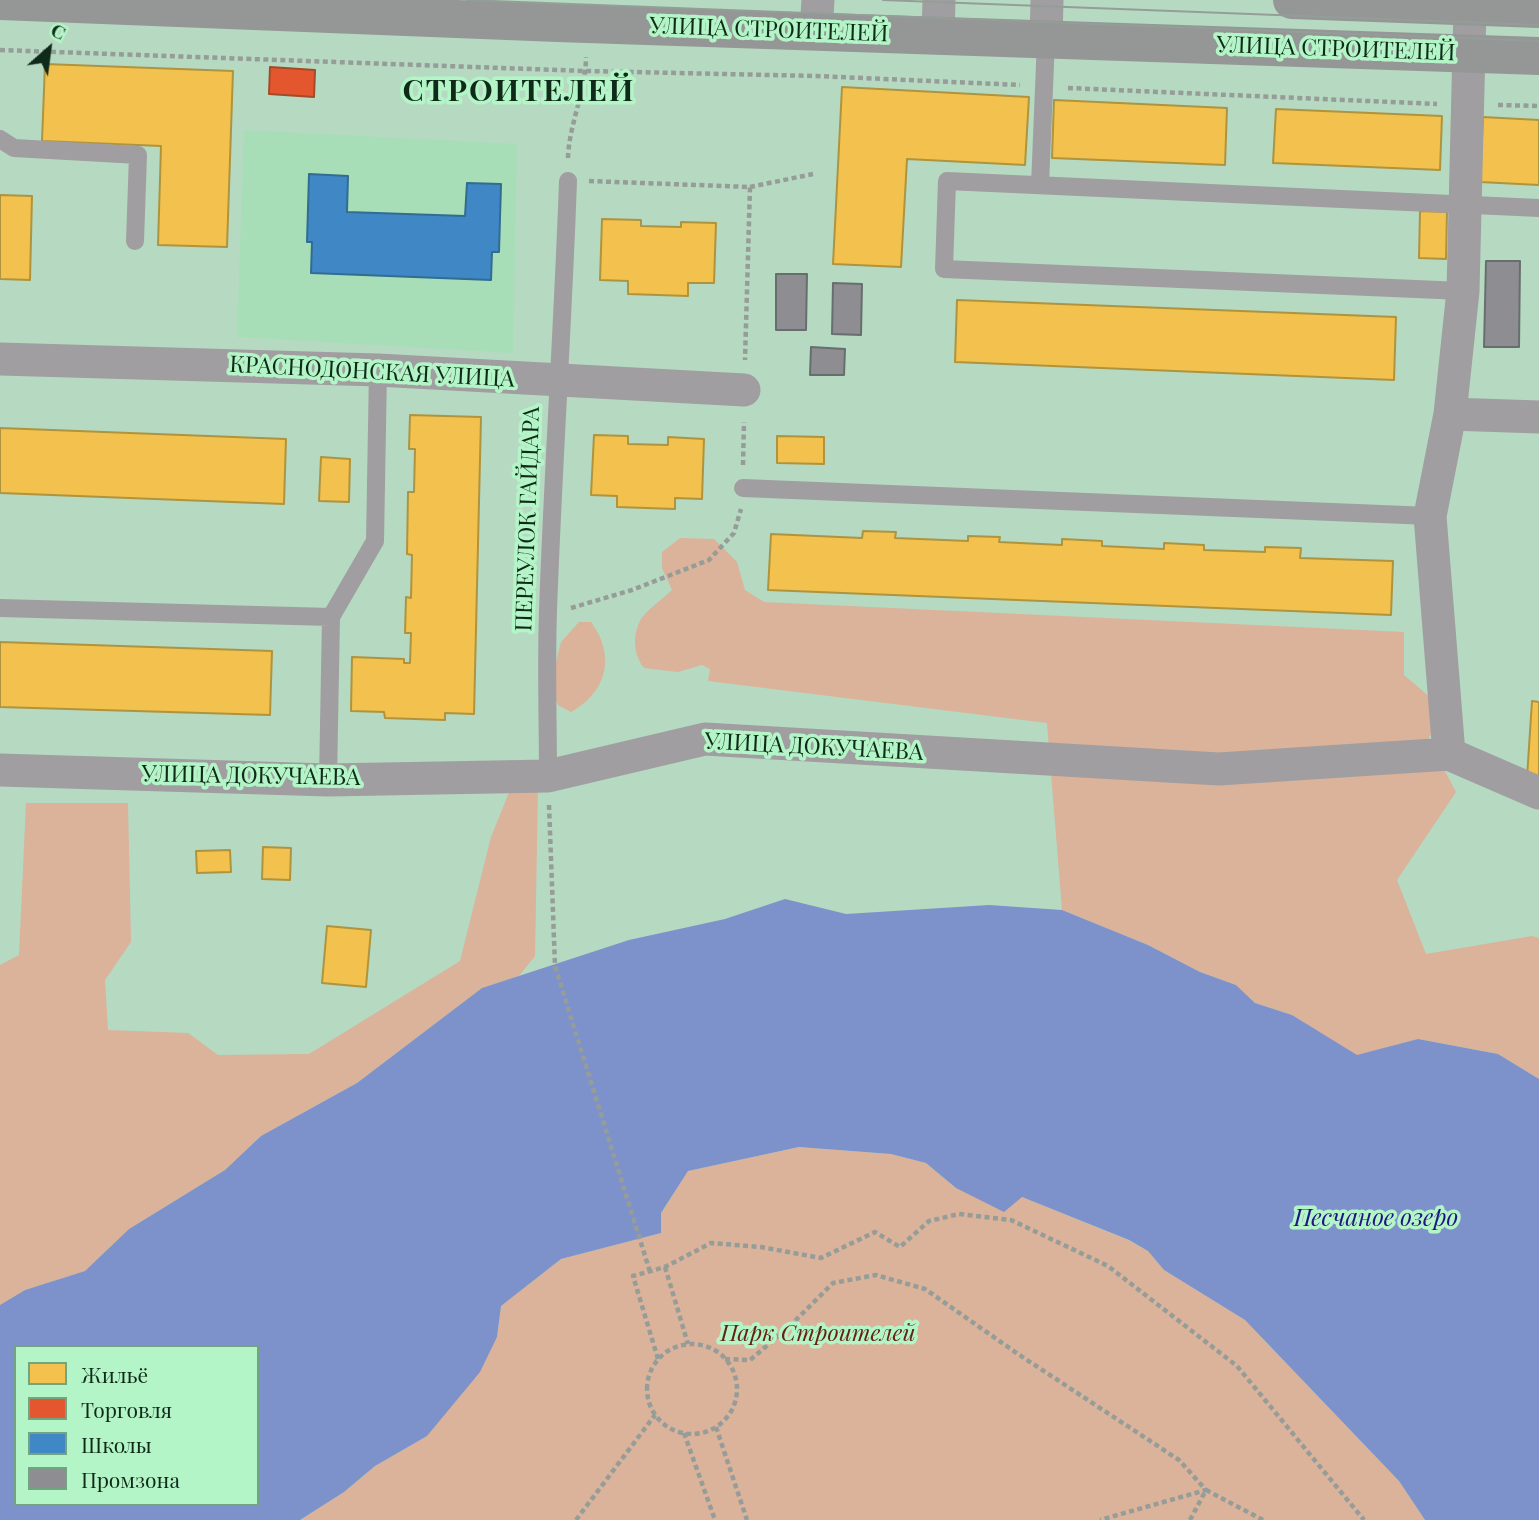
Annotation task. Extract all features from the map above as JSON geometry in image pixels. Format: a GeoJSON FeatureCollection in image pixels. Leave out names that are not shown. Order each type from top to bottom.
{"type":"FeatureCollection","features":[{"type":"Feature","properties":{"kind":"main road","name":"УЛИЦА СТРОИТЕЛЕЙ"},"geometry":{"type":"LineString","coordinates":[[1292,0],[1539,9]]}},
{"type":"Feature","properties":{"kind":"main road","name":"УЛИЦА СТРОИТЕЛЕЙ"},"geometry":{"type":"LineString","coordinates":[[0,1],[204,4],[587,24],[817,16],[938,18],[1046,40],[1539,57]]}},
{"type":"Feature","properties":{"kind":"street"},"geometry":{"type":"LineString","coordinates":[[1046,40],[1047,0]]}},
{"type":"Feature","properties":{"kind":"street"},"geometry":{"type":"LineString","coordinates":[[1449,754],[1430,516],[1450,414],[1463,291],[1470,7]]}},
{"type":"Feature","properties":{"kind":"street","name":"КРАСНОДОНСКАЯ УЛИЦА"},"geometry":{"type":"LineString","coordinates":[[0,359],[378,370],[744,390]]}},
{"type":"Feature","properties":{"kind":"street"},"geometry":{"type":"LineString","coordinates":[[1450,414],[1539,417]]}},
{"type":"Feature","properties":{"kind":"street","name":"УЛИЦА ДОКУЧАЕВА"},"geometry":{"type":"LineString","coordinates":[[0,770],[328,780],[548,776],[705,740],[1219,769],[1449,754],[1539,793]]}},
{"type":"Feature","properties":{"kind":"lane"},"geometry":{"type":"LineString","coordinates":[[1041,185],[1046,40]]}},
{"type":"Feature","properties":{"kind":"lane"},"geometry":{"type":"LineString","coordinates":[[0,139],[13,148],[138,155],[135,241]]}},
{"type":"Feature","properties":{"kind":"lane","name":"ПЕРЕУЛОК ГАЙДАРА"},"geometry":{"type":"LineString","coordinates":[[548,776],[548,615],[568,181]]}},
{"type":"Feature","properties":{"kind":"lane"},"geometry":{"type":"LineString","coordinates":[[1463,291],[944,269],[947,181],[1539,208]]}},
{"type":"Feature","properties":{"kind":"lane"},"geometry":{"type":"LineString","coordinates":[[328,780],[331,617],[375,541],[378,370]]}},
{"type":"Feature","properties":{"kind":"lane"},"geometry":{"type":"LineString","coordinates":[[743,488],[1430,516]]}},
{"type":"Feature","properties":{"kind":"lane"},"geometry":{"type":"LineString","coordinates":[[0,608],[331,617]]}},
{"type":"Feature","properties":{"kind":"path"},"geometry":{"type":"LineString","coordinates":[[587,24],[586,71],[568,145],[568,181],[750,187],[813,174]]}},
{"type":"Feature","properties":{"kind":"path"},"geometry":{"type":"LineString","coordinates":[[0,50],[586,71],[829,76],[1344,102],[1539,106]]}},
{"type":"Feature","properties":{"kind":"path"},"geometry":{"type":"LineString","coordinates":[[548,615],[632,590],[709,560],[734,533],[743,500],[750,187]]}},
{"type":"Feature","properties":{"kind":"path"},"geometry":{"type":"LineString","coordinates":[[548,776],[555,966],[650,1272]]}},
{"type":"Feature","properties":{"kind":"path"},"geometry":{"type":"LineString","coordinates":[[658,1359],[633,1276],[665,1267],[711,1242],[761,1247],[821,1258],[875,1232],[900,1247],[929,1221],[959,1214],[1011,1220],[1108,1266],[1237,1366],[1364,1520]]}},
{"type":"Feature","properties":{"kind":"path"},"geometry":{"type":"LineString","coordinates":[[665,1267],[688,1344]]}},
{"type":"Feature","properties":{"kind":"path"},"geometry":{"type":"LineString","coordinates":[[725,1359],[750,1360],[790,1326],[832,1283],[876,1275],[925,1289],[1179,1460],[1206,1490],[1263,1520]]}},
{"type":"Feature","properties":{"kind":"path"},"geometry":{"type":"LineString","coordinates":[[688,1344],[714,1350],[732,1369],[736,1382],[733,1407],[726,1418],[716,1427],[701,1433],[673,1430],[655,1415],[648,1401],[650,1372],[658,1359],[676,1346],[688,1344]]}},
{"type":"Feature","properties":{"kind":"path"},"geometry":{"type":"LineString","coordinates":[[576,1520],[655,1415]]}},
{"type":"Feature","properties":{"kind":"path"},"geometry":{"type":"LineString","coordinates":[[716,1427],[747,1520]]}},
{"type":"Feature","properties":{"kind":"path"},"geometry":{"type":"LineString","coordinates":[[684,1433],[715,1520]]}},
{"type":"Feature","properties":{"kind":"path"},"geometry":{"type":"LineString","coordinates":[[1100,1520],[1206,1490]]}},
{"type":"Feature","properties":{"kind":"path"},"geometry":{"type":"LineString","coordinates":[[1190,1520],[1206,1490]]}},
{"type":"Feature","properties":{"kind":"shaded area"},"geometry":{"type":"Polygon","coordinates":[[[244,130],[517,144],[513,353],[237,337],[244,130]]]}},
{"type":"Feature","properties":{"kind":"green space"},"geometry":{"type":"Polygon","coordinates":[[[680,538],[714,539],[737,562],[745,590],[764,602],[1404,632],[1404,675],[1432,699],[1433,731],[1428,739],[1456,792],[1397,880],[1426,954],[1532,936],[1539,938],[1539,1079],[1498,1054],[1418,1039],[1357,1056],[1292,1015],[1255,1003],[1236,985],[1200,972],[1148,945],[1062,910],[1047,723],[708,681],[710,669],[702,665],[678,672],[644,668],[635,646],[637,627],[646,613],[672,590],[662,568],[662,552],[680,538]]]}},
{"type":"Feature","properties":{"kind":"green space"},"geometry":{"type":"Polygon","coordinates":[[[579,622],[591,622],[599,635],[605,660],[604,672],[593,694],[571,712],[558,705],[552,692],[561,642],[579,622]]]}},
{"type":"Feature","properties":{"kind":"green space"},"geometry":{"type":"Polygon","coordinates":[[[512,785],[538,787],[535,956],[519,976],[482,988],[357,1083],[261,1136],[225,1170],[129,1229],[85,1271],[25,1290],[0,1305],[0,965],[19,955],[26,803],[128,803],[131,942],[105,980],[108,1030],[188,1033],[218,1055],[309,1054],[460,961],[491,837],[512,785]]]}},
{"type":"Feature","properties":{"kind":"green space","name":"Парк Строителей"},"geometry":{"type":"Polygon","coordinates":[[[799,1147],[891,1154],[926,1163],[956,1188],[1022,1197],[1128,1240],[1148,1251],[1164,1270],[1245,1320],[1399,1481],[1425,1520],[300,1520],[344,1492],[375,1466],[427,1436],[497,1337],[501,1306],[561,1259],[661,1233],[661,1213],[688,1171],[799,1147]]]}},
{"type":"Feature","properties":{"kind":"water","name":"Песчаное озеро"},"geometry":{"type":"Polygon","coordinates":[[[785,899],[846,914],[989,905],[1062,910],[1148,945],[1200,972],[1236,985],[1255,1003],[1292,1015],[1357,1055],[1418,1039],[1498,1054],[1539,1079],[1539,1520],[1425,1520],[1399,1481],[1245,1320],[1164,1270],[1148,1251],[1129,1240],[1022,1197],[1004,1212],[956,1188],[926,1163],[891,1154],[799,1147],[688,1171],[661,1213],[661,1233],[561,1259],[501,1306],[497,1337],[480,1372],[427,1436],[375,1466],[344,1492],[300,1520],[0,1520],[0,1305],[25,1290],[85,1271],[129,1229],[225,1170],[261,1136],[357,1083],[482,988],[629,940],[725,919],[785,899]]]}},
{"type":"Feature","properties":{"kind":"building: Жильё"},"geometry":{"type":"Polygon","coordinates":[[[45,64],[233,71],[227,247],[158,245],[161,146],[42,141],[45,64]]]}},
{"type":"Feature","properties":{"kind":"building: Жильё"},"geometry":{"type":"Polygon","coordinates":[[[842,87],[1029,97],[1025,165],[907,159],[901,267],[833,264],[842,87]]]}},
{"type":"Feature","properties":{"kind":"building: Жильё"},"geometry":{"type":"Polygon","coordinates":[[[1054,100],[1227,108],[1225,165],[1052,158],[1054,100]]]}},
{"type":"Feature","properties":{"kind":"building: Жильё"},"geometry":{"type":"Polygon","coordinates":[[[1276,109],[1442,116],[1440,170],[1273,163],[1276,109]]]}},
{"type":"Feature","properties":{"kind":"building: Жильё"},"geometry":{"type":"Polygon","coordinates":[[[1483,117],[1539,120],[1539,185],[1480,182],[1483,117]]]}},
{"type":"Feature","properties":{"kind":"building: Жильё"},"geometry":{"type":"Polygon","coordinates":[[[0,195],[32,196],[30,280],[0,279],[0,195]]]}},
{"type":"Feature","properties":{"kind":"building: Жильё"},"geometry":{"type":"Polygon","coordinates":[[[1420,211],[1447,212],[1446,259],[1419,258],[1420,211]]]}},
{"type":"Feature","properties":{"kind":"building: Жильё"},"geometry":{"type":"Polygon","coordinates":[[[602,219],[641,220],[641,226],[681,227],[681,222],[716,223],[714,283],[688,283],[688,296],[628,294],[628,281],[600,280],[602,219]]]}},
{"type":"Feature","properties":{"kind":"building: Жильё"},"geometry":{"type":"Polygon","coordinates":[[[957,300],[1396,317],[1394,380],[955,362],[957,300]]]}},
{"type":"Feature","properties":{"kind":"building: Жильё"},"geometry":{"type":"Polygon","coordinates":[[[410,415],[481,417],[474,714],[445,713],[445,720],[385,718],[384,712],[351,711],[352,657],[404,659],[404,663],[410,663],[411,633],[405,633],[406,597],[411,598],[412,555],[407,554],[408,492],[414,492],[415,449],[409,449],[410,415]]]}},
{"type":"Feature","properties":{"kind":"building: Жильё"},"geometry":{"type":"Polygon","coordinates":[[[0,428],[286,439],[284,504],[0,493],[0,428]]]}},
{"type":"Feature","properties":{"kind":"building: Жильё"},"geometry":{"type":"Polygon","coordinates":[[[594,435],[628,436],[628,444],[668,445],[668,437],[704,439],[702,499],[675,498],[675,509],[617,507],[617,496],[591,495],[594,435]]]}},
{"type":"Feature","properties":{"kind":"building: Жильё"},"geometry":{"type":"Polygon","coordinates":[[[777,436],[824,437],[824,464],[777,463],[777,436]]]}},
{"type":"Feature","properties":{"kind":"building: Жильё"},"geometry":{"type":"Polygon","coordinates":[[[321,457],[350,459],[349,502],[319,501],[321,457]]]}},
{"type":"Feature","properties":{"kind":"building: Жильё"},"geometry":{"type":"Polygon","coordinates":[[[863,531],[896,532],[895,538],[968,541],[968,536],[1000,537],[999,542],[1062,545],[1062,539],[1102,541],[1102,546],[1164,549],[1164,543],[1204,545],[1204,550],[1265,552],[1265,547],[1301,548],[1300,558],[1393,561],[1391,615],[768,590],[771,534],[862,538],[863,531]]]}},
{"type":"Feature","properties":{"kind":"building: Жильё"},"geometry":{"type":"Polygon","coordinates":[[[0,642],[272,651],[270,715],[0,707],[0,642]]]}},
{"type":"Feature","properties":{"kind":"building: Жильё"},"geometry":{"type":"Polygon","coordinates":[[[1532,701],[1539,702],[1539,779],[1527,778],[1532,701]]]}},
{"type":"Feature","properties":{"kind":"building: Жильё"},"geometry":{"type":"Polygon","coordinates":[[[263,847],[291,848],[290,880],[262,879],[263,847]]]}},
{"type":"Feature","properties":{"kind":"building: Жильё"},"geometry":{"type":"Polygon","coordinates":[[[230,850],[231,872],[197,873],[196,851],[230,850]]]}},
{"type":"Feature","properties":{"kind":"building: Жильё"},"geometry":{"type":"Polygon","coordinates":[[[327,926],[371,930],[366,987],[322,983],[327,926]]]}},
{"type":"Feature","properties":{"kind":"building: Торговля"},"geometry":{"type":"Polygon","coordinates":[[[270,67],[315,70],[314,97],[269,94],[270,67]]]}},
{"type":"Feature","properties":{"kind":"building: Школы"},"geometry":{"type":"Polygon","coordinates":[[[309,174],[348,176],[347,212],[465,216],[467,183],[501,184],[499,252],[492,252],[491,280],[311,273],[312,242],[307,242],[309,174]]]}},
{"type":"Feature","properties":{"kind":"building: Промзона"},"geometry":{"type":"Polygon","coordinates":[[[1486,261],[1520,261],[1519,347],[1484,347],[1486,261]]]}},
{"type":"Feature","properties":{"kind":"building: Промзона"},"geometry":{"type":"Polygon","coordinates":[[[776,274],[807,274],[806,330],[776,330],[776,274]]]}},
{"type":"Feature","properties":{"kind":"building: Промзона"},"geometry":{"type":"Polygon","coordinates":[[[833,283],[862,284],[861,335],[832,334],[833,283]]]}},
{"type":"Feature","properties":{"kind":"building: Промзона"},"geometry":{"type":"Polygon","coordinates":[[[811,347],[845,349],[844,375],[810,375],[811,347]]]}},
{"type":"Feature","properties":{"kind":"tram line"},"geometry":{"type":"LineString","coordinates":[[466,0],[1539,41]]}},
{"type":"Feature","properties":{"kind":"tram line"},"geometry":{"type":"LineString","coordinates":[[883,0],[1539,25]]}},
{"type":"Feature","properties":{"kind":"district","name":"СТРОИТЕЛЕЙ"},"geometry":{"type":"Point","coordinates":[519,92]}}]}
